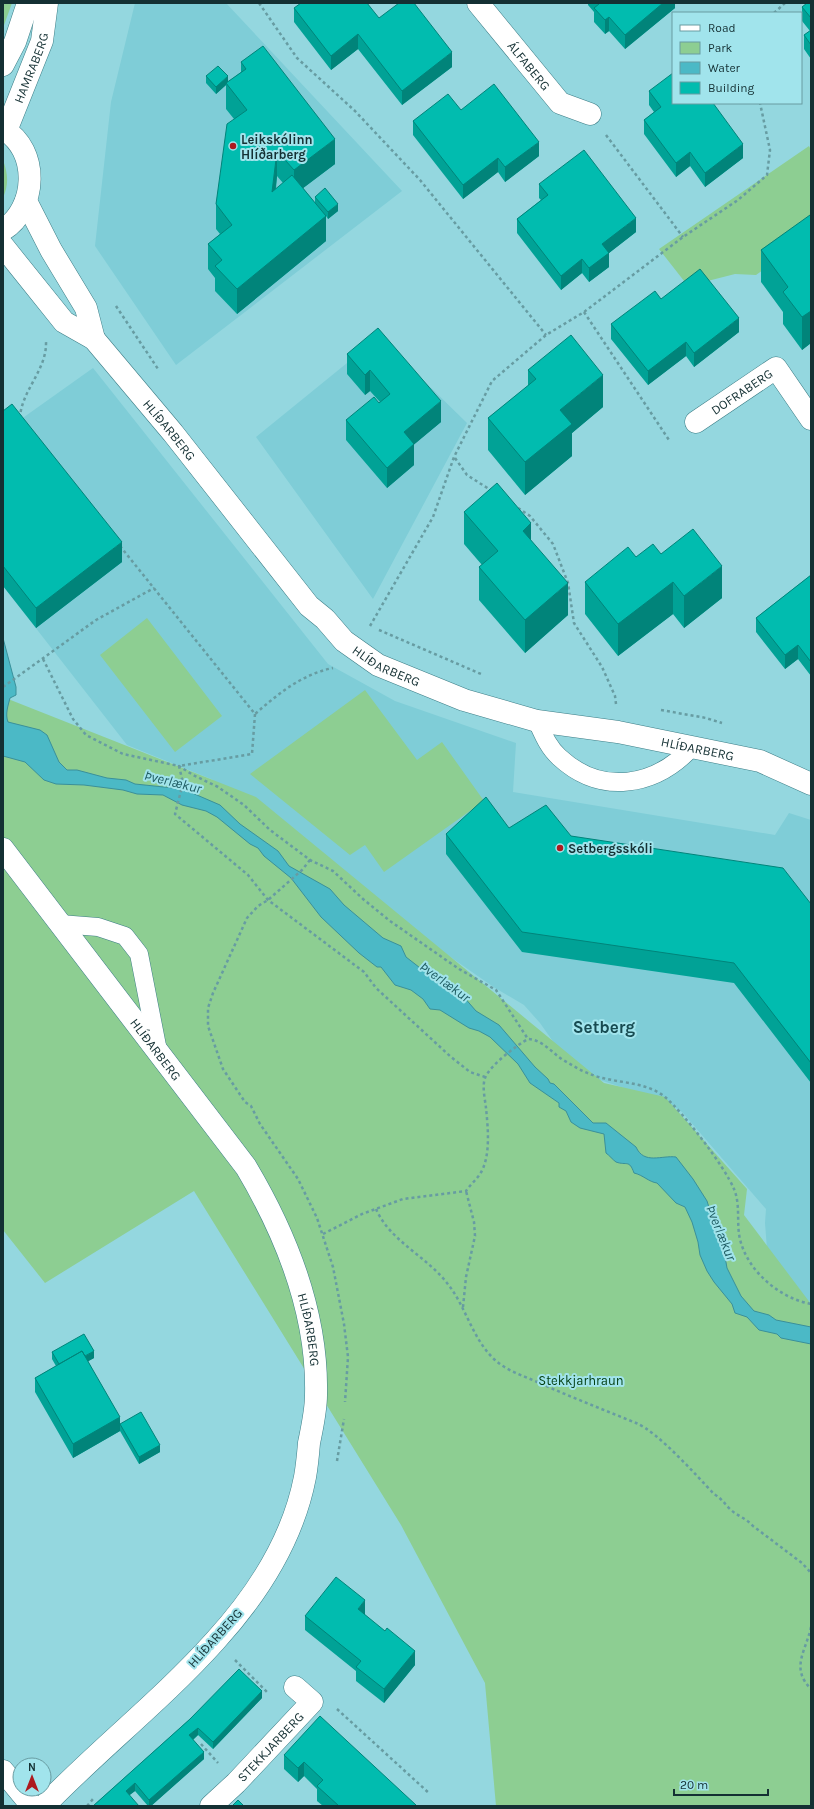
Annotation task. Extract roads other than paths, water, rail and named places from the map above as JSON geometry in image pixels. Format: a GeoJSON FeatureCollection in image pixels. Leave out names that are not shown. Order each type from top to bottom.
{"type":"FeatureCollection","features":[{"type":"Feature","properties":{"kind":"street","name":"HAMRABERG"},"geometry":{"type":"LineString","coordinates":[[3,65],[15,42],[28,3]]}},
{"type":"Feature","properties":{"kind":"street","name":"HAMRABERG"},"geometry":{"type":"LineString","coordinates":[[4,130],[42,41],[47,3]]}},
{"type":"Feature","properties":{"kind":"street","name":"ÁLFABERG"},"geometry":{"type":"LineString","coordinates":[[478,3],[560,103],[590,114]]}},
{"type":"Feature","properties":{"kind":"street"},"geometry":{"type":"LineString","coordinates":[[3,230],[19,216],[26,202],[30,182],[28,163],[19,145],[4,130]]}},
{"type":"Feature","properties":{"kind":"street","name":"HLÍÐARBERG"},"geometry":{"type":"LineString","coordinates":[[26,202],[51,250],[86,308],[94,339]]}},
{"type":"Feature","properties":{"kind":"street","name":"HLÍÐARBERG"},"geometry":{"type":"LineString","coordinates":[[3,246],[64,322],[94,339],[173,433],[309,606],[325,619],[344,640],[378,665],[464,700],[537,721],[618,732],[760,761],[811,784]]}},
{"type":"Feature","properties":{"kind":"street","name":"DOFRABERG"},"geometry":{"type":"LineString","coordinates":[[696,422],[776,368],[811,420]]}},
{"type":"Feature","properties":{"kind":"street","name":"HLÍÐARBERG"},"geometry":{"type":"LineString","coordinates":[[3,849],[246,1167],[265,1200],[300,1282],[311,1329],[315,1356],[316,1396],[305,1477],[285,1540],[253,1595],[216,1640],[185,1672],[67,1782],[44,1806]]}},
{"type":"Feature","properties":{"kind":"street","name":"STEKKJARBERG"},"geometry":{"type":"LineString","coordinates":[[211,1806],[236,1783],[312,1702],[295,1687]]}},
{"type":"Feature","properties":{"kind":"street"},"geometry":{"type":"LineString","coordinates":[[3,1771],[32,1806]]}},
{"type":"Feature","properties":{"kind":"lane"},"geometry":{"type":"LineString","coordinates":[[537,721],[545,740],[558,757],[575,769],[594,778],[614,782],[632,782],[649,778],[666,770],[680,760],[692,747]]}},
{"type":"Feature","properties":{"kind":"lane"},"geometry":{"type":"LineString","coordinates":[[60,924],[98,927],[125,936],[139,954],[158,1051]]}},
{"type":"Feature","properties":{"kind":"water"},"geometry":{"type":"Polygon","coordinates":[[[3,638],[16,687],[16,695],[10,698],[7,716],[8,722],[40,730],[47,735],[59,762],[67,770],[77,770],[107,778],[126,780],[135,784],[183,789],[220,805],[240,824],[278,851],[289,866],[330,889],[344,905],[383,938],[401,946],[406,957],[424,971],[463,996],[476,1011],[499,1025],[550,1083],[554,1084],[593,1123],[606,1123],[636,1147],[639,1153],[648,1158],[676,1157],[693,1179],[707,1201],[712,1217],[721,1234],[727,1268],[741,1296],[754,1311],[769,1315],[776,1320],[811,1327],[811,1344],[781,1338],[777,1334],[759,1330],[747,1317],[735,1313],[732,1304],[707,1271],[700,1255],[692,1222],[685,1207],[676,1203],[657,1183],[634,1173],[629,1164],[616,1162],[606,1153],[604,1134],[580,1128],[571,1122],[566,1111],[559,1107],[559,1103],[530,1083],[518,1064],[490,1037],[469,1028],[440,1010],[430,1009],[423,999],[411,990],[395,985],[381,967],[377,967],[359,953],[321,917],[291,878],[264,856],[258,848],[250,844],[217,817],[206,811],[182,805],[163,795],[137,794],[123,790],[84,785],[56,784],[44,780],[25,762],[3,756],[3,638]]]}},
{"type":"Feature","properties":{"kind":"place","name":"Leikskólinn Hlíðarberg"},"geometry":{"type":"Point","coordinates":[233,146]}},
{"type":"Feature","properties":{"kind":"place","name":"Setbergsskóli"},"geometry":{"type":"Point","coordinates":[560,848]}},
{"type":"Feature","properties":{"kind":"district","name":"Setberg"},"geometry":{"type":"Point","coordinates":[604,1027]}},
{"type":"Feature","properties":{"kind":"water label","name":"Þverlækur"},"geometry":{"type":"Point","coordinates":[173,782]}},
{"type":"Feature","properties":{"kind":"water label","name":"Þverlækur"},"geometry":{"type":"Point","coordinates":[445,982]}},
{"type":"Feature","properties":{"kind":"water label","name":"Þverlækur"},"geometry":{"type":"Point","coordinates":[721,1233]}},
{"type":"Feature","properties":{"kind":"park label","name":"Stekkjarhraun"},"geometry":{"type":"Point","coordinates":[581,1380]}}]}
